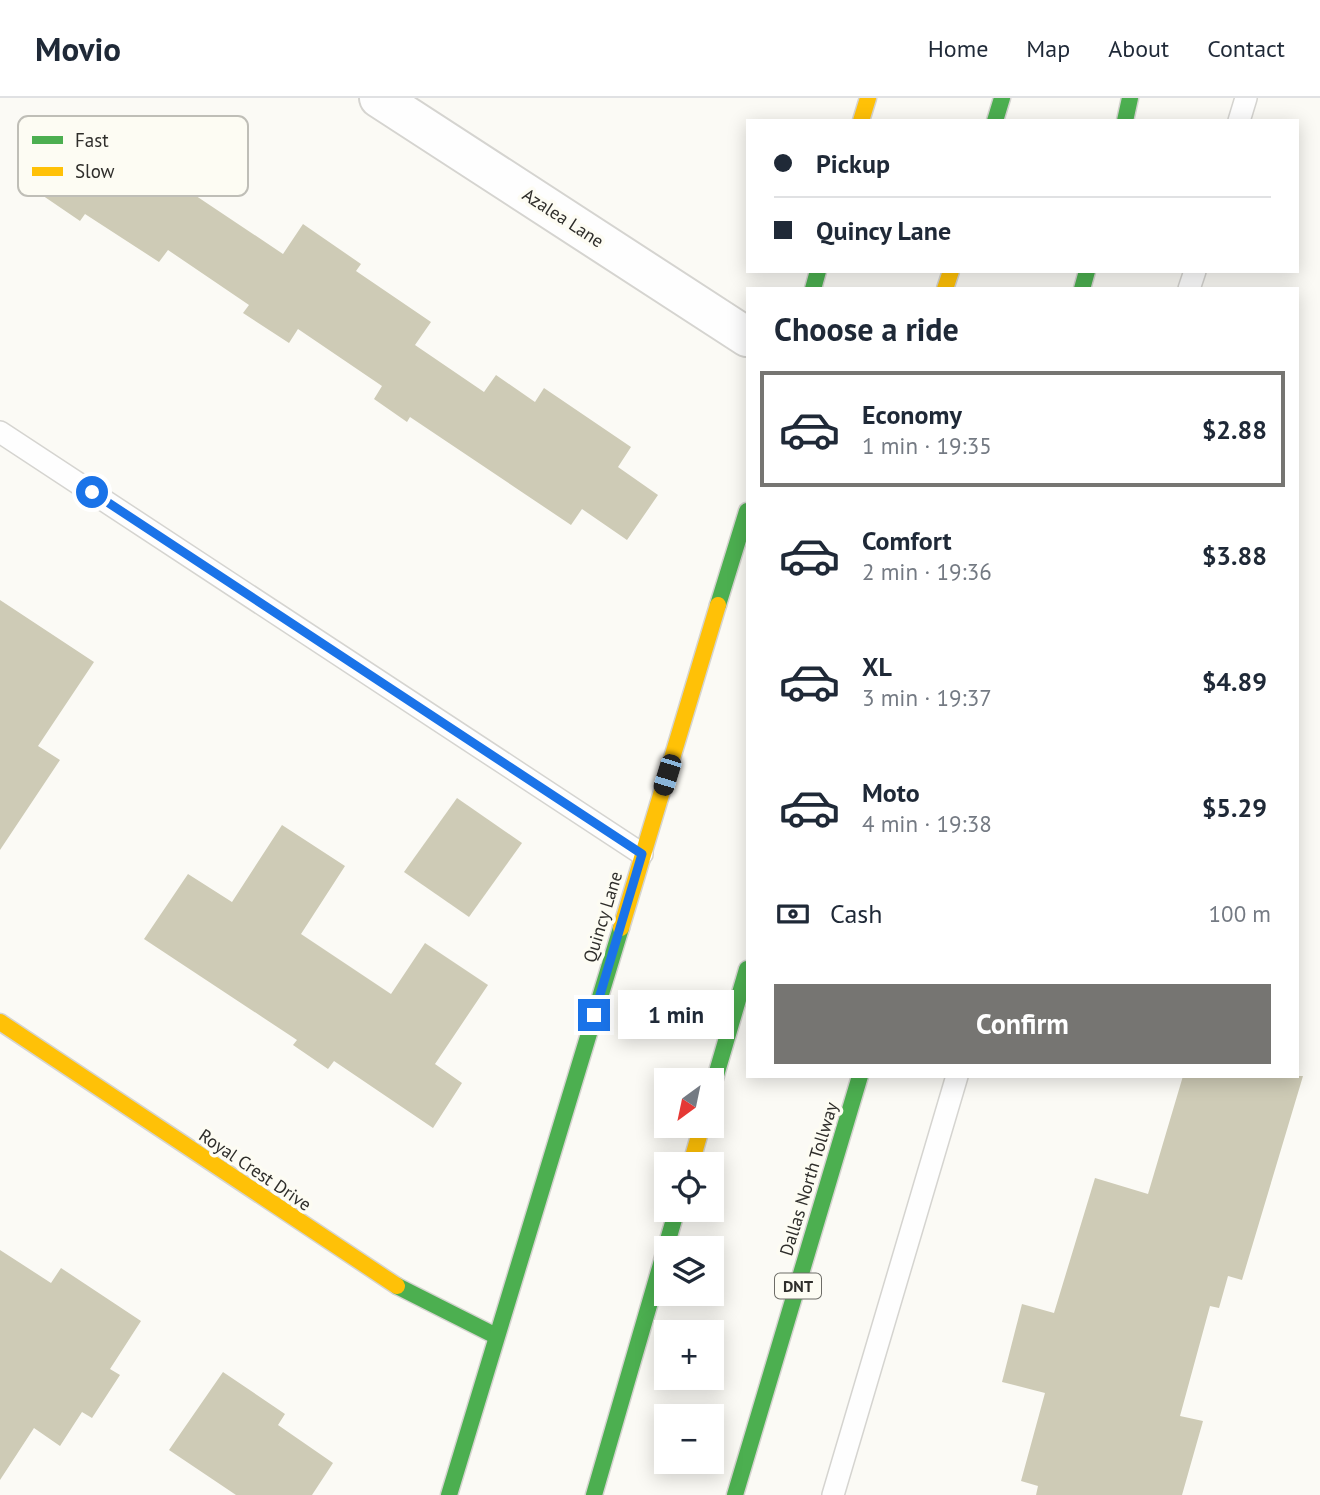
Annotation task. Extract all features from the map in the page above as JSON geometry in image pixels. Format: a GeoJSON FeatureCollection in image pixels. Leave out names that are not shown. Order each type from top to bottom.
{"type":"FeatureCollection","features":[{"type":"Feature","properties":{"kind":"main road"},"geometry":{"type":"LineString","coordinates":[[862,119],[868,98]]}},
{"type":"Feature","properties":{"kind":"main road"},"geometry":{"type":"LineString","coordinates":[[996,119],[1002,98]]}},
{"type":"Feature","properties":{"kind":"main road"},"geometry":{"type":"LineString","coordinates":[[1125,119],[1130,98]]}},
{"type":"Feature","properties":{"kind":"main road","name":"Quincy Lane"},"geometry":{"type":"LineString","coordinates":[[449,1495],[746,514]]}},
{"type":"Feature","properties":{"kind":"main road"},"geometry":{"type":"LineString","coordinates":[[718,1068],[746,972]]}},
{"type":"Feature","properties":{"kind":"main road","name":"Royal Crest Drive"},"geometry":{"type":"LineString","coordinates":[[0,1022],[406,1292],[496,1336]]}},
{"type":"Feature","properties":{"kind":"main road","name":"Dallas North Tollway"},"geometry":{"type":"LineString","coordinates":[[735,1495],[859,1078]]}},
{"type":"Feature","properties":{"kind":"main road"},"geometry":{"type":"LineString","coordinates":[[594,1495],[673,1222]]}},
{"type":"Feature","properties":{"kind":"street","name":"Azalea Lane"},"geometry":{"type":"LineString","coordinates":[[379,98],[746,336]]}},
{"type":"Feature","properties":{"kind":"lane"},"geometry":{"type":"LineString","coordinates":[[1240,119],[1246,98]]}},
{"type":"Feature","properties":{"kind":"lane"},"geometry":{"type":"LineString","coordinates":[[0,432],[642,854]]}},
{"type":"Feature","properties":{"kind":"lane"},"geometry":{"type":"LineString","coordinates":[[833,1495],[956,1078]]}},
{"type":"Feature","properties":{"kind":"building"},"geometry":{"type":"Polygon","coordinates":[[[43,196],[196,196],[283,254],[303,224],[361,264],[356,271],[431,322],[415,345],[484,392],[496,375],[535,402],[544,388],[631,447],[618,467],[658,495],[627,540],[582,509],[571,525],[410,417],[407,422],[374,399],[382,386],[298,329],[289,343],[243,313],[249,305],[168,250],[159,262],[85,214],[80,221],[43,196]]]}},
{"type":"Feature","properties":{"kind":"building"},"geometry":{"type":"Polygon","coordinates":[[[0,600],[94,662],[38,746],[60,760],[0,850],[0,600]]]}},
{"type":"Feature","properties":{"kind":"building"},"geometry":{"type":"Polygon","coordinates":[[[457,798],[522,843],[469,917],[404,872],[457,798]]]}},
{"type":"Feature","properties":{"kind":"building"},"geometry":{"type":"Polygon","coordinates":[[[282,825],[345,866],[301,934],[391,994],[425,943],[488,985],[435,1064],[462,1083],[433,1128],[334,1061],[328,1069],[293,1045],[297,1040],[144,939],[188,874],[232,902],[282,825]]]}},
{"type":"Feature","properties":{"kind":"building"},"geometry":{"type":"Polygon","coordinates":[[[1303,1076],[1242,1280],[1228,1276],[1219,1308],[1210,1306],[1180,1416],[1203,1421],[1182,1495],[1036,1495],[1038,1486],[1021,1481],[1045,1393],[1002,1382],[1022,1304],[1054,1313],[1095,1178],[1148,1194],[1182,1078],[1303,1076]]]}},
{"type":"Feature","properties":{"kind":"building"},"geometry":{"type":"Polygon","coordinates":[[[0,1250],[51,1283],[61,1268],[141,1321],[110,1369],[120,1375],[92,1418],[82,1412],[60,1446],[34,1428],[0,1480],[0,1250]]]}},
{"type":"Feature","properties":{"kind":"building"},"geometry":{"type":"Polygon","coordinates":[[[223,1372],[285,1414],[278,1425],[333,1463],[312,1495],[236,1495],[169,1450],[223,1372]]]}},
{"type":"Feature","properties":{"kind":"traffic: fast"},"geometry":{"type":"LineString","coordinates":[[996,119],[1002,98]]}},
{"type":"Feature","properties":{"kind":"traffic: fast"},"geometry":{"type":"LineString","coordinates":[[1125,119],[1130,98]]}},
{"type":"Feature","properties":{"kind":"traffic: fast"},"geometry":{"type":"LineString","coordinates":[[814,287],[817,273]]}},
{"type":"Feature","properties":{"kind":"traffic: fast"},"geometry":{"type":"LineString","coordinates":[[1083,287],[1086,273]]}},
{"type":"Feature","properties":{"kind":"traffic: fast"},"geometry":{"type":"LineString","coordinates":[[718,605],[746,514]]}},
{"type":"Feature","properties":{"kind":"traffic: fast"},"geometry":{"type":"LineString","coordinates":[[449,1495],[621,928]]}},
{"type":"Feature","properties":{"kind":"traffic: fast"},"geometry":{"type":"LineString","coordinates":[[718,1068],[746,972]]}},
{"type":"Feature","properties":{"kind":"traffic: fast"},"geometry":{"type":"LineString","coordinates":[[735,1495],[859,1078]]}},
{"type":"Feature","properties":{"kind":"traffic: fast"},"geometry":{"type":"LineString","coordinates":[[594,1495],[673,1222]]}},
{"type":"Feature","properties":{"kind":"traffic: fast"},"geometry":{"type":"LineString","coordinates":[[397,1286],[496,1336]]}},
{"type":"Feature","properties":{"kind":"traffic: slow"},"geometry":{"type":"LineString","coordinates":[[862,119],[868,98]]}},
{"type":"Feature","properties":{"kind":"traffic: slow"},"geometry":{"type":"LineString","coordinates":[[946,287],[950,273]]}},
{"type":"Feature","properties":{"kind":"traffic: slow"},"geometry":{"type":"LineString","coordinates":[[621,928],[718,605]]}},
{"type":"Feature","properties":{"kind":"traffic: slow"},"geometry":{"type":"LineString","coordinates":[[0,1022],[397,1286]]}},
{"type":"Feature","properties":{"kind":"traffic: slow"},"geometry":{"type":"LineString","coordinates":[[694,1152],[698,1138]]}},
{"type":"Feature","properties":{"kind":"route"},"geometry":{"type":"LineString","coordinates":[[92,492],[642,854],[594,1015]]}}]}
